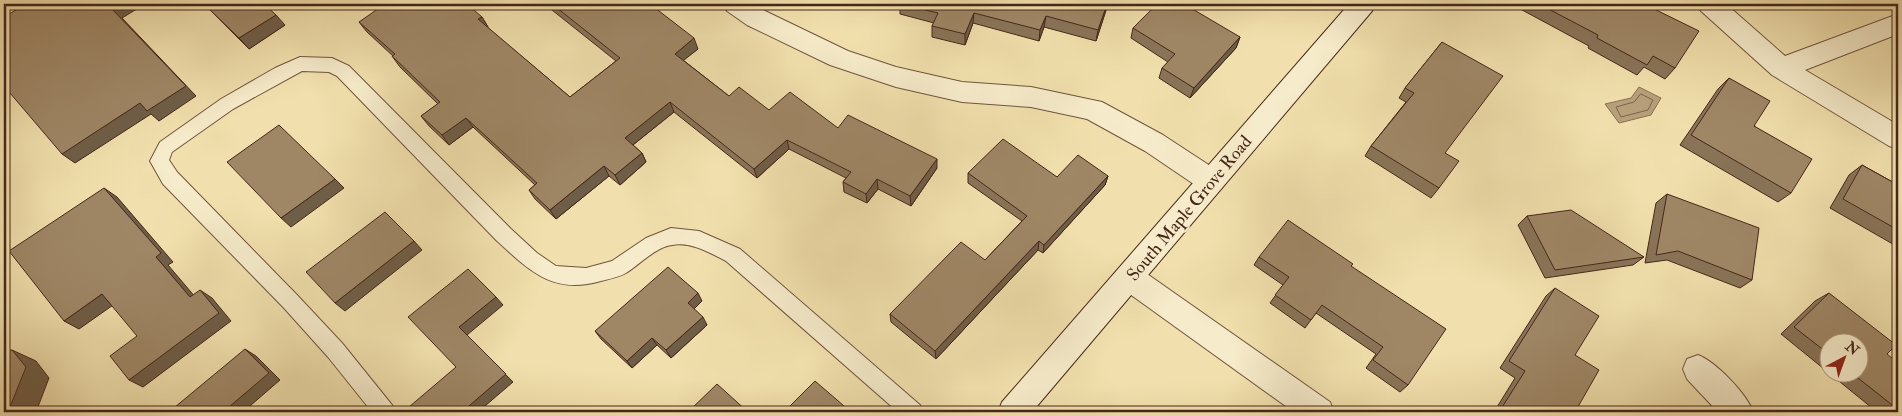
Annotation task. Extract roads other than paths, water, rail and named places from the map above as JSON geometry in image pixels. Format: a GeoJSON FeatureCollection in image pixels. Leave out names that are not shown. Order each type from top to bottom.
{"type":"FeatureCollection","features":[{"type":"Feature","properties":{"kind":"street"},"geometry":{"type":"LineString","coordinates":[[736,4],[756,18],[839,58],[896,78],[962,92],[1031,97],[1093,110],[1154,143],[1211,181]]}},
{"type":"Feature","properties":{"kind":"street","name":"South Maple Grove Road"},"geometry":{"type":"LineString","coordinates":[[1013,412],[1364,4]]}},
{"type":"Feature","properties":{"kind":"street"},"geometry":{"type":"LineString","coordinates":[[1710,4],[1782,68],[1898,138]]}},
{"type":"Feature","properties":{"kind":"street"},"geometry":{"type":"LineString","coordinates":[[1782,68],[1898,24]]}},
{"type":"Feature","properties":{"kind":"street"},"geometry":{"type":"LineString","coordinates":[[1130,278],[1319,412]]}},
{"type":"Feature","properties":{"kind":"street"},"geometry":{"type":"LineString","coordinates":[[1698,368],[1738,412]]}},
{"type":"Feature","properties":{"kind":"lane"},"geometry":{"type":"LineString","coordinates":[[385,412],[335,350],[170,178],[159,162],[166,147],[227,104],[300,64],[332,65],[343,71],[504,236],[530,259],[552,274],[586,277],[617,268],[653,244],[671,236],[699,239],[733,255],[914,412]]}},
{"type":"Feature","properties":{"kind":"water"},"geometry":{"type":"Polygon","coordinates":[[[1639,87],[1661,98],[1651,115],[1619,123],[1605,104],[1631,98],[1639,87]]]}}]}
